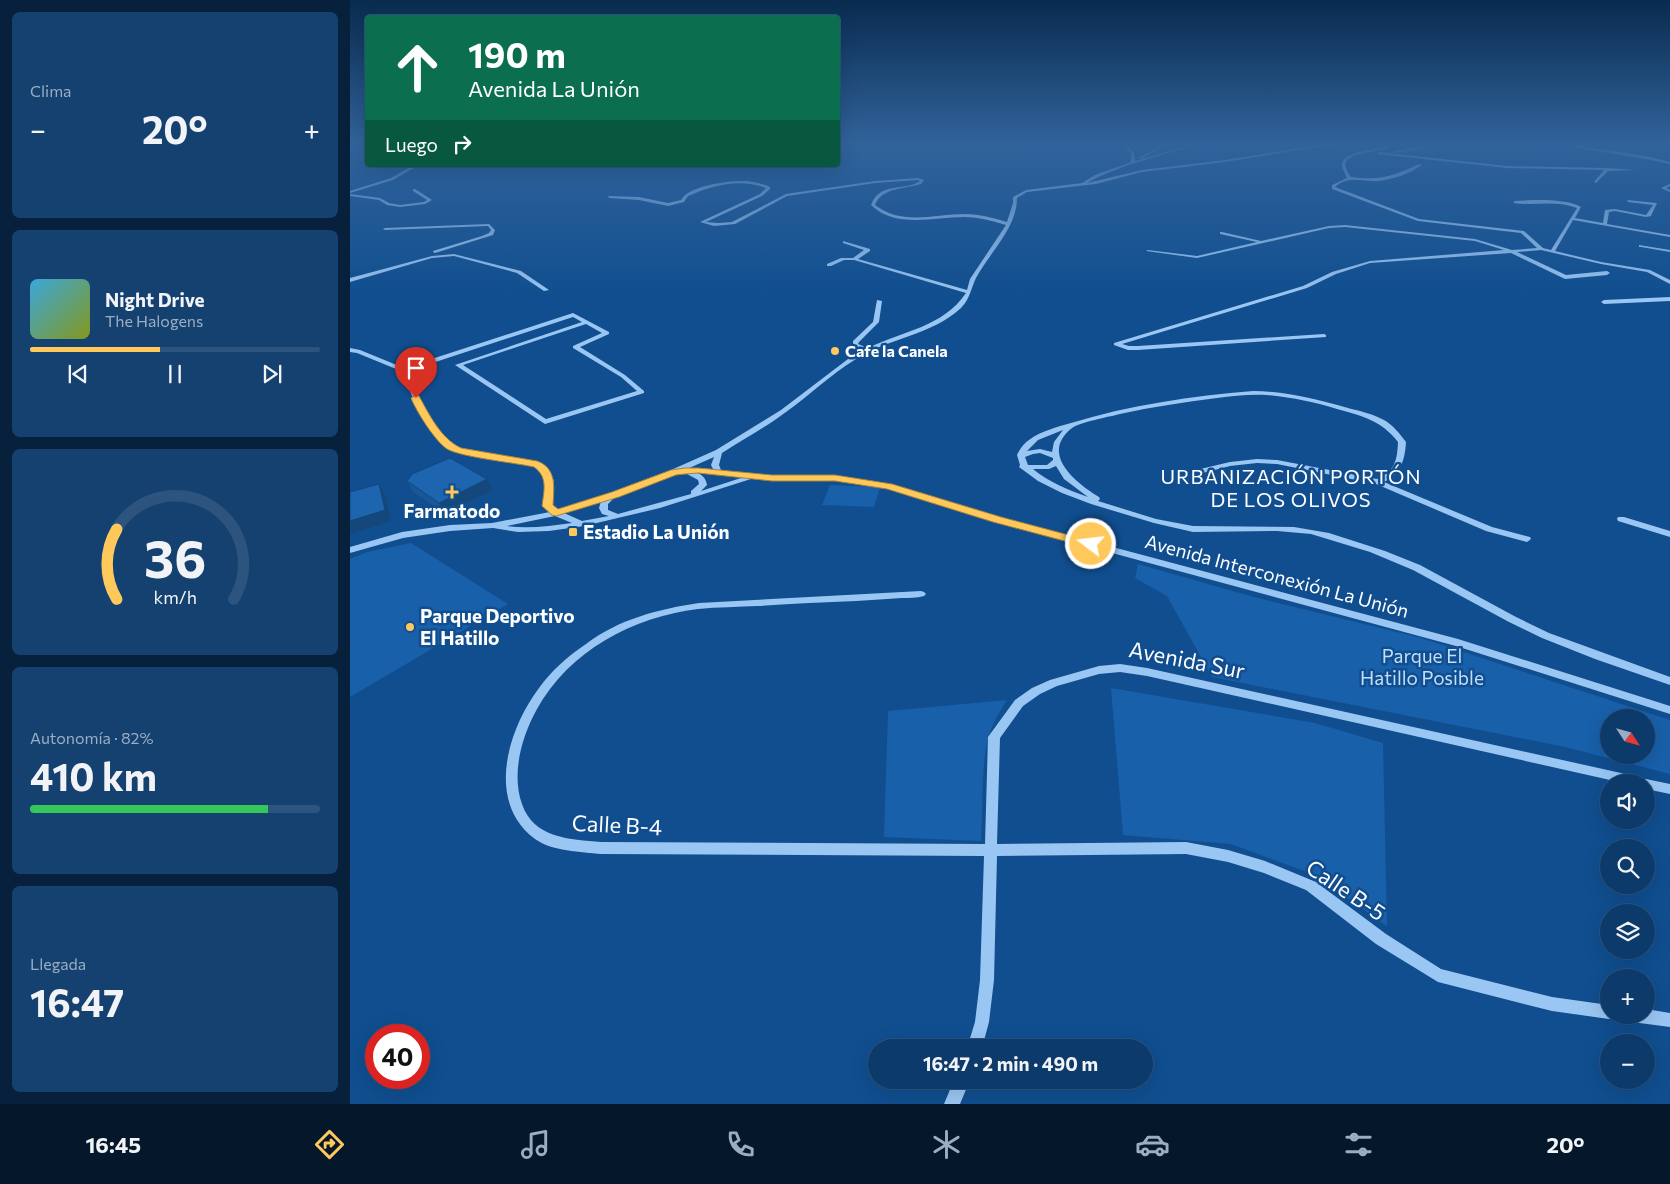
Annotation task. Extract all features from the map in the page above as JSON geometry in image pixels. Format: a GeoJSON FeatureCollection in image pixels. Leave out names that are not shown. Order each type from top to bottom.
{"type":"FeatureCollection","features":[{"type":"Feature","properties":{"kind":"street"},"geometry":{"type":"LineString","coordinates":[[359,196],[380,199],[388,204],[400,206],[413,205],[430,200],[423,196]]}},
{"type":"Feature","properties":{"kind":"street"},"geometry":{"type":"LineString","coordinates":[[609,197],[651,200],[667,205],[683,201],[686,196]]}},
{"type":"Feature","properties":{"kind":"street"},"geometry":{"type":"LineString","coordinates":[[760,196],[702,222],[711,225],[733,223],[788,196]]}},
{"type":"Feature","properties":{"kind":"street"},"geometry":{"type":"LineString","coordinates":[[879,196],[874,199],[873,205],[884,213],[898,217],[932,219],[953,216],[976,216],[1009,224]]}},
{"type":"Feature","properties":{"kind":"street"},"geometry":{"type":"LineString","coordinates":[[350,550],[384,539],[424,531],[492,526],[556,513],[616,494],[674,472],[719,452],[782,411],[827,376],[867,350],[935,324],[960,306],[969,292],[973,279],[1009,224],[1015,197],[1017,196]]}},
{"type":"Feature","properties":{"kind":"street"},"geometry":{"type":"LineString","coordinates":[[1353,196],[1418,220],[1522,232],[1541,248],[1552,252],[1601,264],[1648,271],[1667,278],[1670,282]]}},
{"type":"Feature","properties":{"kind":"street"},"geometry":{"type":"LineString","coordinates":[[1605,224],[1607,211],[1614,210],[1646,216],[1650,215],[1656,204],[1628,201]]}},
{"type":"Feature","properties":{"kind":"street"},"geometry":{"type":"LineString","coordinates":[[1515,202],[1528,204],[1554,202],[1580,207],[1552,252]]}},
{"type":"Feature","properties":{"kind":"street"},"geometry":{"type":"LineString","coordinates":[[1573,219],[1670,236]]}},
{"type":"Feature","properties":{"kind":"street"},"geometry":{"type":"LineString","coordinates":[[386,229],[476,224],[490,225],[493,230],[490,234],[423,256],[425,259]]}},
{"type":"Feature","properties":{"kind":"street"},"geometry":{"type":"LineString","coordinates":[[1148,251],[1197,257],[1329,227],[1345,226],[1460,238],[1511,251],[1565,277],[1607,273]]}},
{"type":"Feature","properties":{"kind":"street"},"geometry":{"type":"LineString","coordinates":[[1222,233],[1262,242]]}},
{"type":"Feature","properties":{"kind":"street"},"geometry":{"type":"LineString","coordinates":[[845,242],[868,250],[854,259]]}},
{"type":"Feature","properties":{"kind":"street"},"geometry":{"type":"LineString","coordinates":[[1641,246],[1670,251]]}},
{"type":"Feature","properties":{"kind":"street"},"geometry":{"type":"LineString","coordinates":[[1324,336],[1138,348],[1128,348],[1116,344],[1305,287],[1334,273],[1370,262],[1541,248]]}},
{"type":"Feature","properties":{"kind":"street"},"geometry":{"type":"LineString","coordinates":[[350,280],[425,259],[454,255],[525,275],[546,290]]}},
{"type":"Feature","properties":{"kind":"street"},"geometry":{"type":"LineString","coordinates":[[829,265],[843,259],[854,259],[969,292]]}},
{"type":"Feature","properties":{"kind":"street"},"geometry":{"type":"LineString","coordinates":[[1604,302],[1670,299]]}},
{"type":"Feature","properties":{"kind":"street"},"geometry":{"type":"LineString","coordinates":[[867,350],[855,345],[856,341],[876,322],[879,301]]}},
{"type":"Feature","properties":{"kind":"street"},"geometry":{"type":"LineString","coordinates":[[350,350],[358,351],[404,370],[573,315],[587,322],[607,333],[575,347],[623,376],[642,392],[545,422],[458,365],[587,322]]}},
{"type":"Feature","properties":{"kind":"street"},"geometry":{"type":"LineString","coordinates":[[404,370],[421,412],[444,442],[459,450],[537,464],[548,475],[550,481],[547,506],[556,513],[581,524]]}},
{"type":"Feature","properties":{"kind":"street"},"geometry":{"type":"LineString","coordinates":[[1378,482],[1391,476],[1398,467],[1402,442],[1393,429],[1379,420],[1336,408],[1261,393],[1183,400],[1072,425],[1039,436],[1023,450],[1021,457],[1023,467],[1042,482],[1107,506],[1189,528],[1219,531],[1296,530],[1322,533],[1401,560],[1530,629],[1670,681]]}},
{"type":"Feature","properties":{"kind":"street"},"geometry":{"type":"LineString","coordinates":[[1072,425],[1057,443],[1057,459],[1061,469],[1076,486],[1107,506]]}},
{"type":"Feature","properties":{"kind":"street"},"geometry":{"type":"LineString","coordinates":[[1021,457],[1031,451],[1039,450],[1057,459]]}},
{"type":"Feature","properties":{"kind":"street"},"geometry":{"type":"LineString","coordinates":[[718,472],[715,465],[719,452]]}},
{"type":"Feature","properties":{"kind":"street"},"geometry":{"type":"LineString","coordinates":[[1023,467],[1049,467],[1057,459]]}},
{"type":"Feature","properties":{"kind":"street"},"geometry":{"type":"LineString","coordinates":[[1199,472],[1230,464],[1257,461],[1278,462],[1378,482],[1489,529],[1527,539]]}},
{"type":"Feature","properties":{"kind":"street"},"geometry":{"type":"LineString","coordinates":[[685,471],[701,478],[703,482],[700,489],[692,495]]}},
{"type":"Feature","properties":{"kind":"street"},"geometry":{"type":"LineString","coordinates":[[674,472],[718,472],[753,477]]}},
{"type":"Feature","properties":{"kind":"street"},"geometry":{"type":"LineString","coordinates":[[492,526],[504,530],[519,531],[581,524],[618,516],[753,477]]}},
{"type":"Feature","properties":{"kind":"street","name":"Avenida Interconexión La Unión"},"geometry":{"type":"LineString","coordinates":[[753,477],[835,478],[888,486],[997,520],[1458,643],[1670,710]]}},
{"type":"Feature","properties":{"kind":"street"},"geometry":{"type":"LineString","coordinates":[[616,494],[604,503],[603,508],[610,514],[618,516]]}},
{"type":"Feature","properties":{"kind":"street"},"geometry":{"type":"LineString","coordinates":[[1621,519],[1670,534]]}},
{"type":"Feature","properties":{"kind":"street","name":"Calle B-4"},"geometry":{"type":"LineString","coordinates":[[920,594],[698,606],[675,609],[621,626],[598,640],[576,657],[539,696],[517,740],[511,791],[519,814],[539,836],[567,844],[601,848],[990,850]]}},
{"type":"Feature","properties":{"kind":"street","name":"Avenida Sur"},"geometry":{"type":"LineString","coordinates":[[977,1039],[982,1022],[987,980],[994,737],[1019,703],[1036,691],[1054,683],[1099,670],[1120,668],[1147,672],[1603,774]]}},
{"type":"Feature","properties":{"kind":"street"},"geometry":{"type":"LineString","coordinates":[[1655,786],[1670,789]]}},
{"type":"Feature","properties":{"kind":"street","name":"Calle B-5"},"geometry":{"type":"LineString","coordinates":[[990,850],[1186,848],[1228,856],[1265,866],[1311,886],[1381,939],[1438,975],[1552,1004],[1600,1011]]}},
{"type":"Feature","properties":{"kind":"street"},"geometry":{"type":"LineString","coordinates":[[1655,1018],[1670,1020]]}},
{"type":"Feature","properties":{"kind":"street"},"geometry":{"type":"LineString","coordinates":[[952,1104],[958,1089]]}},
{"type":"Feature","properties":{"kind":"green space"},"geometry":{"type":"Polygon","coordinates":[[[830,485],[880,487],[874,507],[822,505],[830,485]]]}},
{"type":"Feature","properties":{"kind":"green space","name":"Parque Deportivo El Hatillo"},"geometry":{"type":"Polygon","coordinates":[[[411,543],[508,604],[350,697],[350,559],[367,552],[411,543]]]}},
{"type":"Feature","properties":{"kind":"green space","name":"Parque El Hatillo Posible"},"geometry":{"type":"Polygon","coordinates":[[[1138,564],[1250,596],[1421,638],[1637,709],[1600,709],[1600,756],[1565,747],[1212,677],[1167,596],[1135,578],[1138,564]]]}},
{"type":"Feature","properties":{"kind":"green space"},"geometry":{"type":"Polygon","coordinates":[[[1111,688],[1315,723],[1383,743],[1387,926],[1315,875],[1231,844],[1123,835],[1111,688]]]}},
{"type":"Feature","properties":{"kind":"green space"},"geometry":{"type":"Polygon","coordinates":[[[1007,700],[993,726],[986,746],[983,772],[981,841],[884,837],[888,711],[1007,700]]]}},
{"type":"Feature","properties":{"kind":"green space","name":"Parque El Hatillo Posible"},"geometry":{"type":"Polygon","coordinates":[[[1655,715],[1670,720],[1670,774],[1631,764],[1655,764],[1655,715]]]}},
{"type":"Feature","properties":{"kind":"building"},"geometry":{"type":"Polygon","coordinates":[[[450,458],[487,479],[439,503],[407,481],[412,474],[450,458]]]}},
{"type":"Feature","properties":{"kind":"building"},"geometry":{"type":"Polygon","coordinates":[[[379,484],[385,510],[350,521],[350,492],[379,484]]]}},
{"type":"Feature","properties":{"kind":"place","name":"Cafe la Canela"},"geometry":{"type":"Point","coordinates":[835,351]}},
{"type":"Feature","properties":{"kind":"place","name":"Farmatodo"},"geometry":{"type":"Point","coordinates":[452,492]}},
{"type":"Feature","properties":{"kind":"place","name":"Estadio La Unión"},"geometry":{"type":"Point","coordinates":[573,532]}},
{"type":"Feature","properties":{"kind":"place","name":"Parque Deportivo El Hatillo"},"geometry":{"type":"Point","coordinates":[410,627]}},
{"type":"Feature","properties":{"kind":"district","name":"URBANIZACIÓN PORTÓN DE LOS OLIVOS"},"geometry":{"type":"Point","coordinates":[1291,488]}},
{"type":"Feature","properties":{"kind":"route"},"geometry":{"type":"LineString","coordinates":[[416,398],[421,412],[449,446],[459,450],[537,464],[542,468],[550,481],[547,506],[556,513],[616,494],[674,472],[698,470],[753,477],[835,478],[888,486],[997,520],[1091,544]]}}]}
